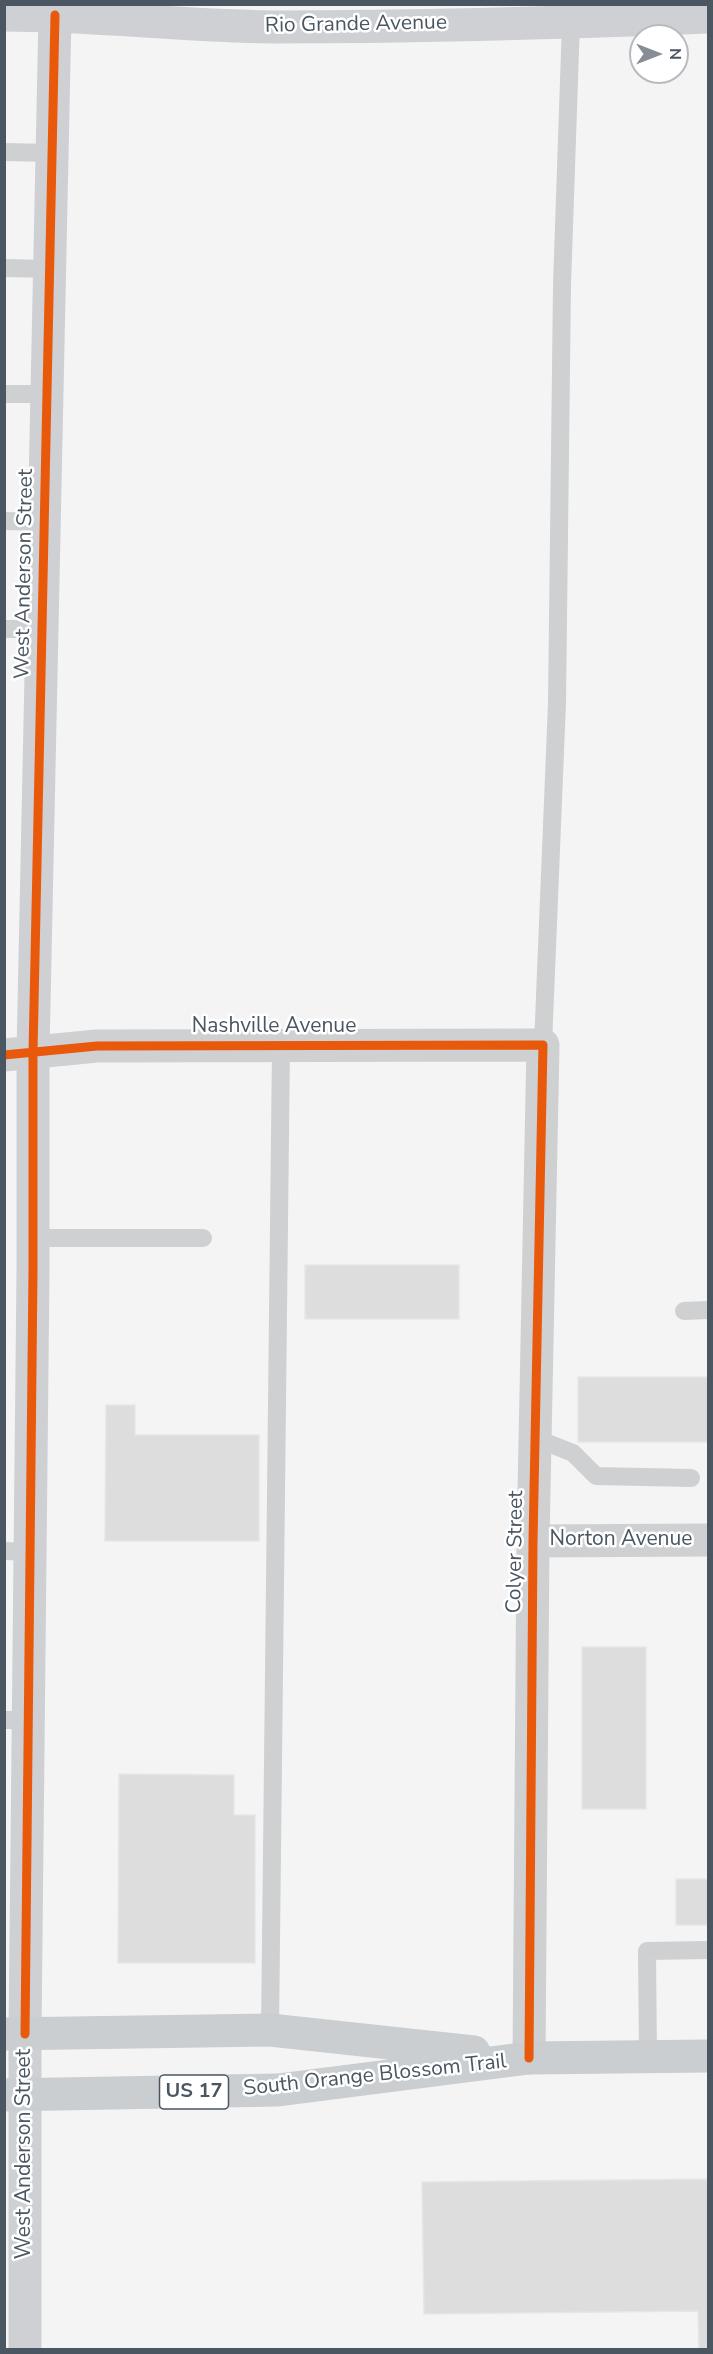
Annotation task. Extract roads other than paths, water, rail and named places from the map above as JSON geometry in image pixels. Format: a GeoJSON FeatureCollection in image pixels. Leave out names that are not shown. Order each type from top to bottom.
{"type":"FeatureCollection","features":[{"type":"Feature","properties":{"kind":"main road","name":"South Orange Blossom Trail"},"geometry":{"type":"LineString","coordinates":[[15,2034],[270,2030],[529,2058]]}},
{"type":"Feature","properties":{"kind":"main road","name":"South Orange Blossom Trail"},"geometry":{"type":"LineString","coordinates":[[15,2095],[278,2090],[529,2058],[708,2056]]}},
{"type":"Feature","properties":{"kind":"street","name":"Rio Grande Avenue"},"geometry":{"type":"LineString","coordinates":[[4,15],[55,10],[270,27],[571,22],[708,17]]}},
{"type":"Feature","properties":{"kind":"street","name":"West Anderson Street"},"geometry":{"type":"LineString","coordinates":[[25,2349],[15,2095],[17,1552],[33,1238],[19,1054],[42,629],[55,10]]}},
{"type":"Feature","properties":{"kind":"street","name":"Nashville Avenue"},"geometry":{"type":"LineString","coordinates":[[19,1054],[97,1046],[543,1046]]}},
{"type":"Feature","properties":{"kind":"street","name":"Colyer Street"},"geometry":{"type":"LineString","coordinates":[[529,2058],[533,1541],[543,1046]]}},
{"type":"Feature","properties":{"kind":"street","name":"Norton Avenue"},"geometry":{"type":"LineString","coordinates":[[533,1541],[708,1540]]}},
{"type":"Feature","properties":{"kind":"lane"},"geometry":{"type":"LineString","coordinates":[[543,1046],[557,703],[562,285],[571,22]]}},
{"type":"Feature","properties":{"kind":"lane"},"geometry":{"type":"LineString","coordinates":[[4,152],[52,153]]}},
{"type":"Feature","properties":{"kind":"lane"},"geometry":{"type":"LineString","coordinates":[[4,268],[49,269]]}},
{"type":"Feature","properties":{"kind":"lane"},"geometry":{"type":"LineString","coordinates":[[4,394],[46,394]]}},
{"type":"Feature","properties":{"kind":"lane"},"geometry":{"type":"LineString","coordinates":[[4,521],[44,522]]}},
{"type":"Feature","properties":{"kind":"lane"},"geometry":{"type":"LineString","coordinates":[[4,629],[42,629]]}},
{"type":"Feature","properties":{"kind":"lane"},"geometry":{"type":"LineString","coordinates":[[270,2030],[281,1045]]}},
{"type":"Feature","properties":{"kind":"lane"},"geometry":{"type":"LineString","coordinates":[[33,1238],[203,1238]]}},
{"type":"Feature","properties":{"kind":"lane"},"geometry":{"type":"LineString","coordinates":[[684,1311],[708,1310]]}},
{"type":"Feature","properties":{"kind":"lane"},"geometry":{"type":"LineString","coordinates":[[536,1438],[573,1453],[596,1476],[691,1478]]}},
{"type":"Feature","properties":{"kind":"lane"},"geometry":{"type":"LineString","coordinates":[[648,2056],[647,1951],[708,1950]]}}]}
